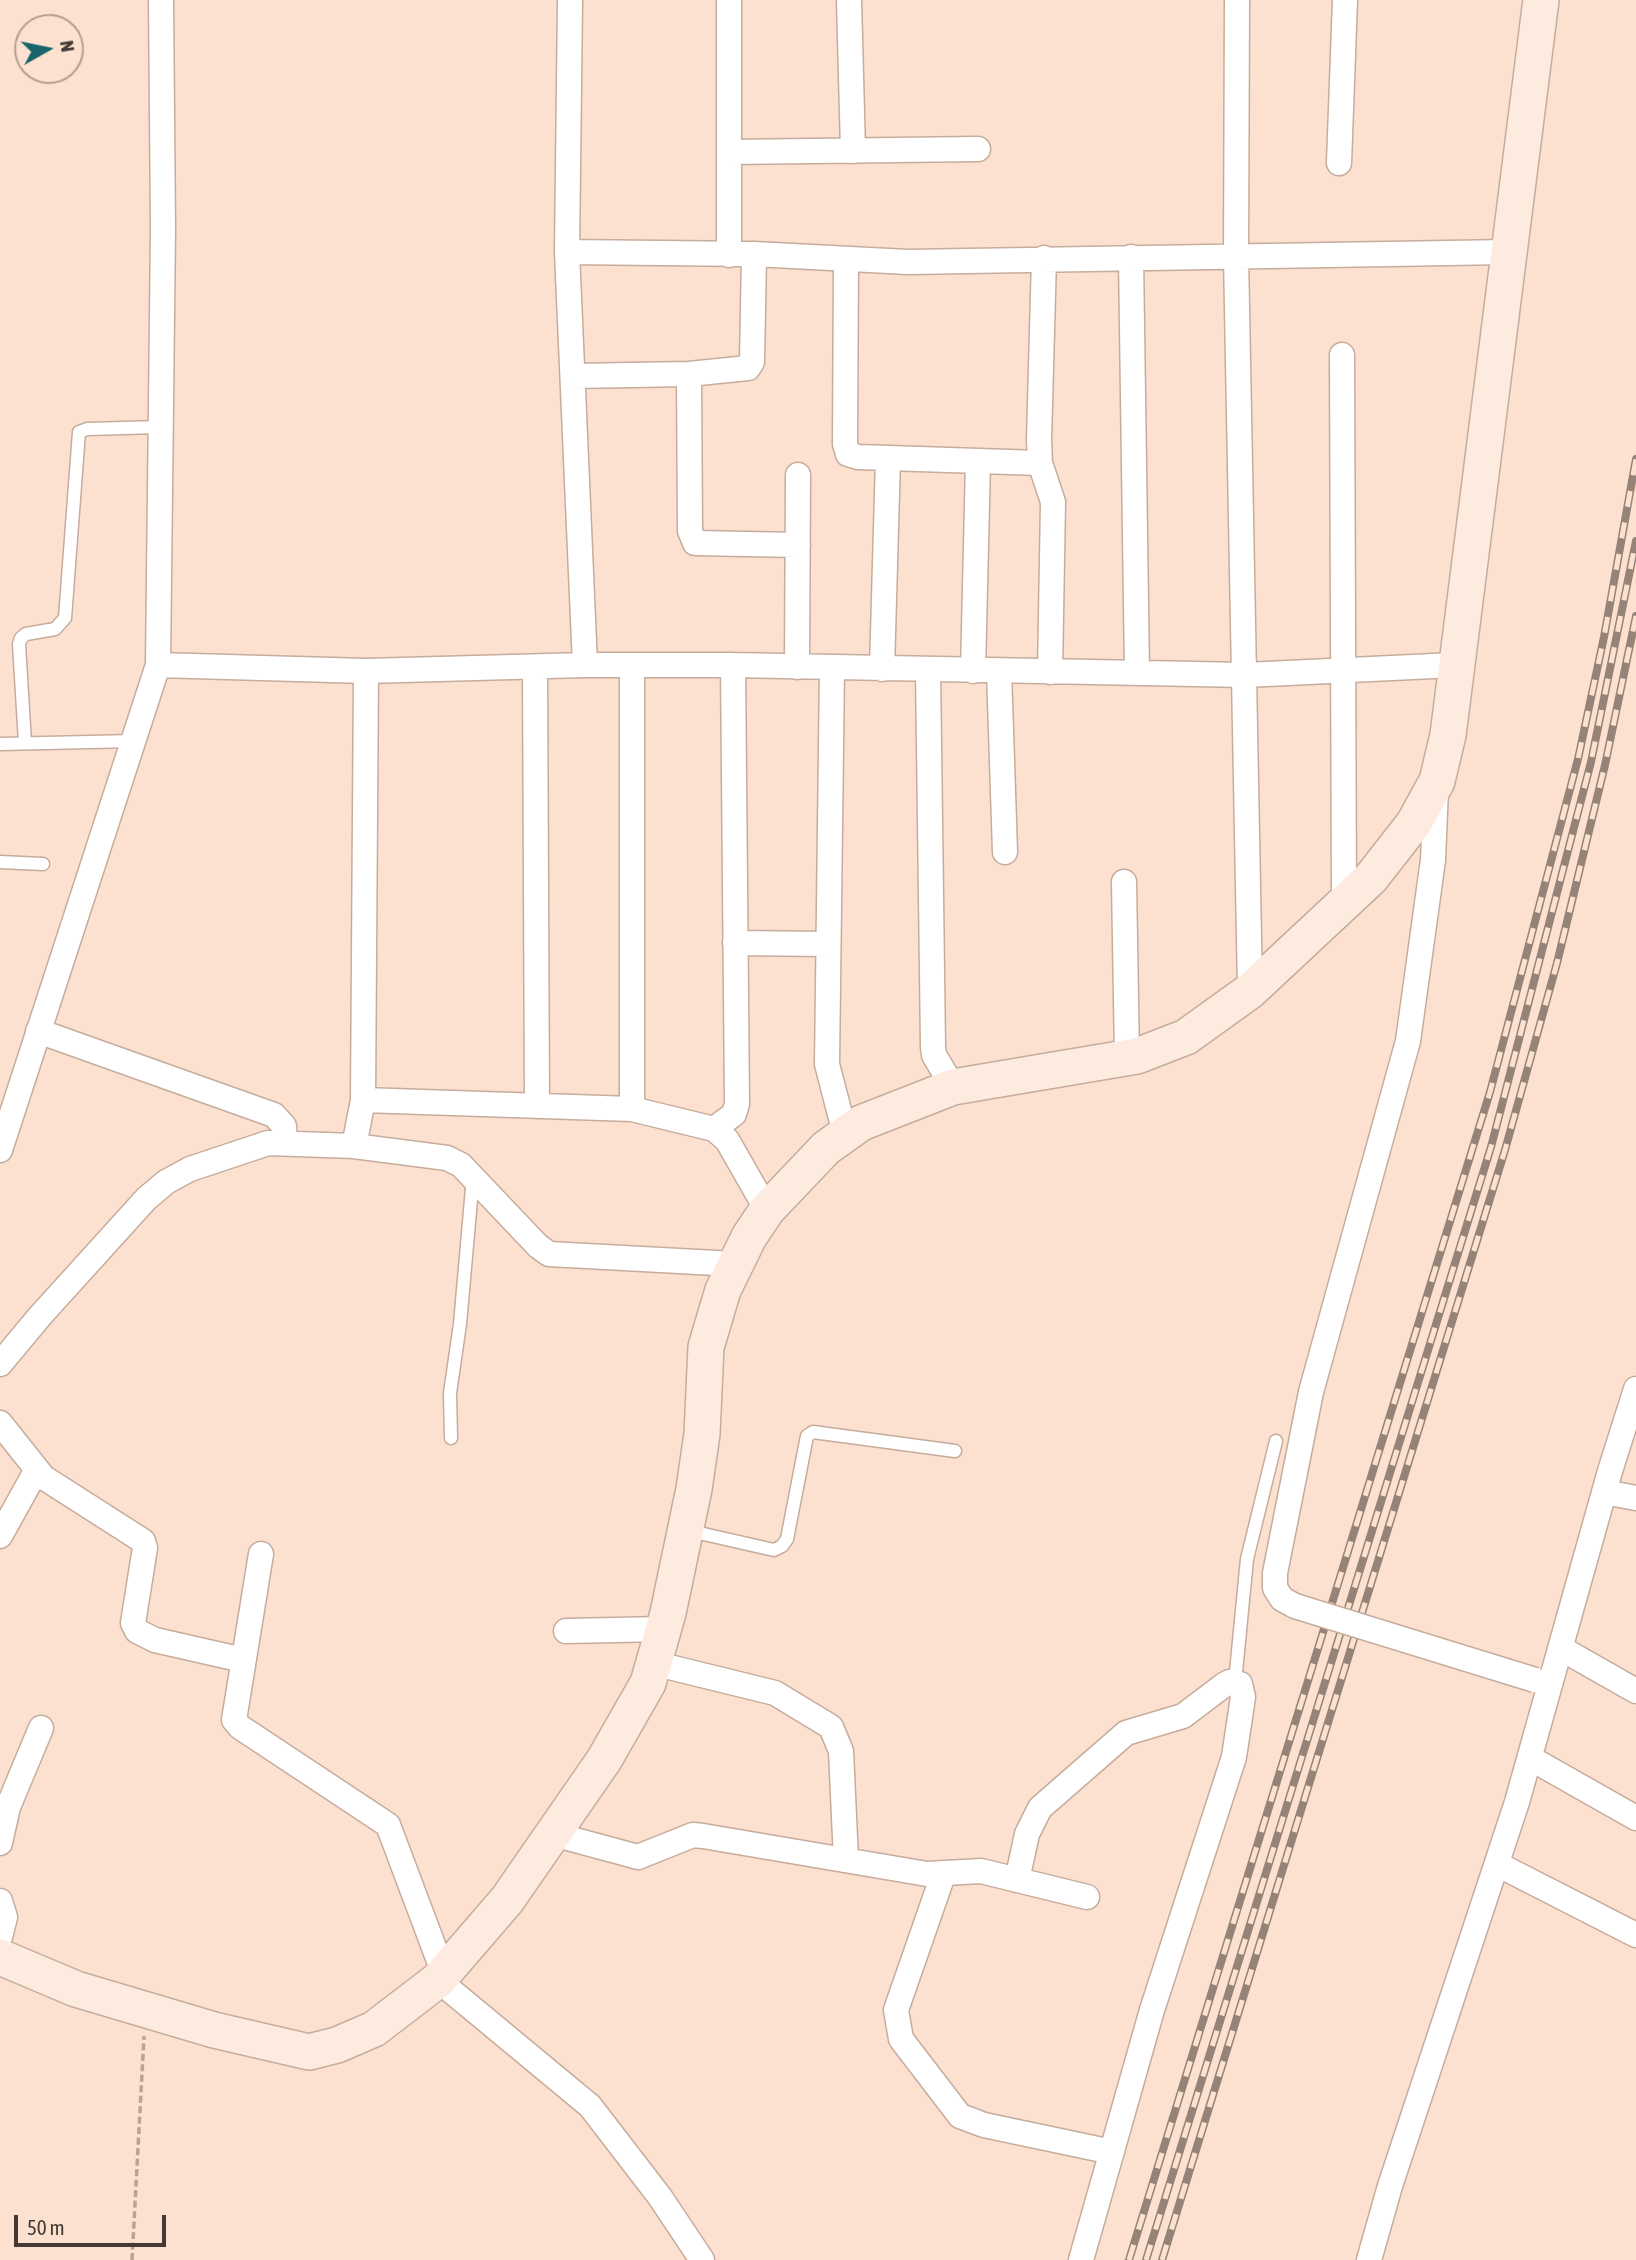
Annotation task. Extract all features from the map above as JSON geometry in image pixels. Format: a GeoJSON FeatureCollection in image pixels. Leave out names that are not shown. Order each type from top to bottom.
{"type":"FeatureCollection","features":[{"type":"Feature","properties":{"kind":"main road"},"geometry":{"type":"LineString","coordinates":[[0,1957],[76,1989],[145,2010],[309,2052],[337,2045],[374,2029],[441,1977],[507,1900],[604,1760],[648,1683],[685,1530],[702,1434],[706,1347],[723,1290],[767,1210],[827,1148],[861,1123],[953,1087],[1127,1057],[1186,1037],[1250,991],[1371,878],[1414,822],[1437,782],[1448,735],[1454,665],[1541,0]]}},
{"type":"Feature","properties":{"kind":"street"},"geometry":{"type":"LineString","coordinates":[[0,1150],[158,665],[161,0]]}},
{"type":"Feature","properties":{"kind":"street"},"geometry":{"type":"LineString","coordinates":[[570,0],[567,252],[586,665]]}},
{"type":"Feature","properties":{"kind":"street"},"geometry":{"type":"LineString","coordinates":[[729,0],[729,255]]}},
{"type":"Feature","properties":{"kind":"street"},"geometry":{"type":"LineString","coordinates":[[849,0],[853,151]]}},
{"type":"Feature","properties":{"kind":"street"},"geometry":{"type":"LineString","coordinates":[[1237,0],[1236,256],[1250,991]]}},
{"type":"Feature","properties":{"kind":"street"},"geometry":{"type":"LineString","coordinates":[[1339,163],[1345,0]]}},
{"type":"Feature","properties":{"kind":"street"},"geometry":{"type":"LineString","coordinates":[[729,152],[978,149]]}},
{"type":"Feature","properties":{"kind":"street"},"geometry":{"type":"LineString","coordinates":[[567,252],[754,254],[908,262],[1508,252]]}},
{"type":"Feature","properties":{"kind":"street"},"geometry":{"type":"LineString","coordinates":[[573,376],[688,374],[748,368],[752,362],[754,254]]}},
{"type":"Feature","properties":{"kind":"street"},"geometry":{"type":"LineString","coordinates":[[1131,257],[1137,673]]}},
{"type":"Feature","properties":{"kind":"street"},"geometry":{"type":"LineString","coordinates":[[1044,258],[1040,463],[1053,502],[1050,672]]}},
{"type":"Feature","properties":{"kind":"street"},"geometry":{"type":"LineString","coordinates":[[846,259],[845,444],[848,454],[888,458],[1040,463]]}},
{"type":"Feature","properties":{"kind":"street"},"geometry":{"type":"LineString","coordinates":[[1342,355],[1345,905]]}},
{"type":"Feature","properties":{"kind":"street"},"geometry":{"type":"LineString","coordinates":[[688,374],[690,531],[695,542],[797,545]]}},
{"type":"Feature","properties":{"kind":"street"},"geometry":{"type":"LineString","coordinates":[[882,669],[888,458]]}},
{"type":"Feature","properties":{"kind":"street"},"geometry":{"type":"LineString","coordinates":[[973,671],[978,461]]}},
{"type":"Feature","properties":{"kind":"street"},"geometry":{"type":"LineString","coordinates":[[797,667],[798,475]]}},
{"type":"Feature","properties":{"kind":"street"},"geometry":{"type":"LineString","coordinates":[[158,665],[366,671],[586,665],[733,665],[1246,675],[1454,665]]}},
{"type":"Feature","properties":{"kind":"street"},"geometry":{"type":"LineString","coordinates":[[714,1129],[734,1114],[737,1104],[733,665]]}},
{"type":"Feature","properties":{"kind":"street"},"geometry":{"type":"LineString","coordinates":[[632,666],[632,1109]]}},
{"type":"Feature","properties":{"kind":"street"},"geometry":{"type":"LineString","coordinates":[[535,667],[537,1107]]}},
{"type":"Feature","properties":{"kind":"street"},"geometry":{"type":"LineString","coordinates":[[832,668],[827,1064],[845,1135]]}},
{"type":"Feature","properties":{"kind":"street"},"geometry":{"type":"LineString","coordinates":[[928,670],[933,1047],[934,1055],[953,1087]]}},
{"type":"Feature","properties":{"kind":"street"},"geometry":{"type":"LineString","coordinates":[[355,1146],[363,1100],[366,671]]}},
{"type":"Feature","properties":{"kind":"street"},"geometry":{"type":"LineString","coordinates":[[999,671],[1005,852]]}},
{"type":"Feature","properties":{"kind":"street"},"geometry":{"type":"LineString","coordinates":[[1437,782],[1433,860],[1406,1052],[1311,1392],[1275,1573],[1275,1588],[1282,1599],[1295,1606],[1543,1682]]}},
{"type":"Feature","properties":{"kind":"street"},"geometry":{"type":"LineString","coordinates":[[1124,882],[1127,1057]]}},
{"type":"Feature","properties":{"kind":"street"},"geometry":{"type":"LineString","coordinates":[[736,943],[828,944]]}},
{"type":"Feature","properties":{"kind":"street"},"geometry":{"type":"LineString","coordinates":[[38,1031],[274,1115],[284,1126],[285,1142]]}},
{"type":"Feature","properties":{"kind":"street"},"geometry":{"type":"LineString","coordinates":[[363,1100],[632,1109],[714,1129],[727,1140],[767,1210]]}},
{"type":"Feature","properties":{"kind":"street"},"geometry":{"type":"LineString","coordinates":[[0,1364],[40,1315],[146,1199],[166,1182],[190,1169],[246,1149],[285,1142],[355,1146],[447,1157],[472,1177],[538,1246],[549,1254],[736,1264]]}},
{"type":"Feature","properties":{"kind":"street"},"geometry":{"type":"LineString","coordinates":[[1369,2260],[1390,2186],[1530,1758],[1543,1682],[1562,1649],[1604,1492],[1636,1390]]}},
{"type":"Feature","properties":{"kind":"street"},"geometry":{"type":"LineString","coordinates":[[0,1423],[36,1471],[143,1541],[145,1548],[134,1623],[137,1631],[155,1640],[243,1661]]}},
{"type":"Feature","properties":{"kind":"street"},"geometry":{"type":"LineString","coordinates":[[0,1536],[36,1471]]}},
{"type":"Feature","properties":{"kind":"street"},"geometry":{"type":"LineString","coordinates":[[1604,1492],[1636,1498]]}},
{"type":"Feature","properties":{"kind":"street"},"geometry":{"type":"LineString","coordinates":[[261,1554],[234,1720],[240,1727],[388,1825],[441,1977],[590,2106],[660,2197],[702,2260]]}},
{"type":"Feature","properties":{"kind":"street"},"geometry":{"type":"LineString","coordinates":[[566,1631],[663,1629]]}},
{"type":"Feature","properties":{"kind":"street"},"geometry":{"type":"LineString","coordinates":[[1562,1649],[1636,1691]]}},
{"type":"Feature","properties":{"kind":"street"},"geometry":{"type":"LineString","coordinates":[[653,1663],[775,1693],[831,1727],[841,1751],[846,1860]]}},
{"type":"Feature","properties":{"kind":"street"},"geometry":{"type":"LineString","coordinates":[[1017,1880],[1027,1834],[1040,1808],[1126,1732],[1183,1716],[1224,1685],[1235,1682],[1242,1689],[1234,1757],[1152,2010],[1081,2260]]}},
{"type":"Feature","properties":{"kind":"street"},"geometry":{"type":"LineString","coordinates":[[0,1843],[4,1806],[41,1728]]}},
{"type":"Feature","properties":{"kind":"street"},"geometry":{"type":"LineString","coordinates":[[1530,1758],[1636,1818]]}},
{"type":"Feature","properties":{"kind":"street"},"geometry":{"type":"LineString","coordinates":[[553,1834],[638,1857],[693,1835],[943,1874],[981,1871],[1087,1897]]}},
{"type":"Feature","properties":{"kind":"street"},"geometry":{"type":"LineString","coordinates":[[1497,1864],[1636,1935]]}},
{"type":"Feature","properties":{"kind":"street"},"geometry":{"type":"LineString","coordinates":[[943,1874],[896,2010],[901,2039],[960,2116],[984,2125],[1112,2152]]}},
{"type":"Feature","properties":{"kind":"street"},"geometry":{"type":"LineString","coordinates":[[0,1901],[5,1917],[0,1937]]}},
{"type":"Feature","properties":{"kind":"lane"},"geometry":{"type":"LineString","coordinates":[[25,743],[19,645],[26,634],[55,629],[65,618],[79,432],[87,429],[160,427]]}},
{"type":"Feature","properties":{"kind":"lane"},"geometry":{"type":"LineString","coordinates":[[0,744],[134,741]]}},
{"type":"Feature","properties":{"kind":"lane"},"geometry":{"type":"LineString","coordinates":[[0,862],[43,864]]}},
{"type":"Feature","properties":{"kind":"lane"},"geometry":{"type":"LineString","coordinates":[[451,1438],[450,1393],[460,1324],[472,1177]]}},
{"type":"Feature","properties":{"kind":"lane"},"geometry":{"type":"LineString","coordinates":[[685,1530],[774,1550],[782,1546],[787,1539],[807,1436],[813,1432],[955,1451]]}},
{"type":"Feature","properties":{"kind":"lane"},"geometry":{"type":"LineString","coordinates":[[1235,1682],[1247,1559],[1276,1441]]}},
{"type":"Feature","properties":{"kind":"path"},"geometry":{"type":"LineString","coordinates":[[132,2260],[145,2010]]}},
{"type":"Feature","properties":{"kind":"railway"},"geometry":{"type":"LineString","coordinates":[[1129,2260],[1490,1092],[1578,759],[1604,637],[1636,459]]}},
{"type":"Feature","properties":{"kind":"railway"},"geometry":{"type":"LineString","coordinates":[[1146,2260],[1491,1147],[1591,762],[1636,541]]}},
{"type":"Feature","properties":{"kind":"railway"},"geometry":{"type":"LineString","coordinates":[[1162,2260],[1505,1150],[1557,963],[1605,765],[1636,616]]}}]}
